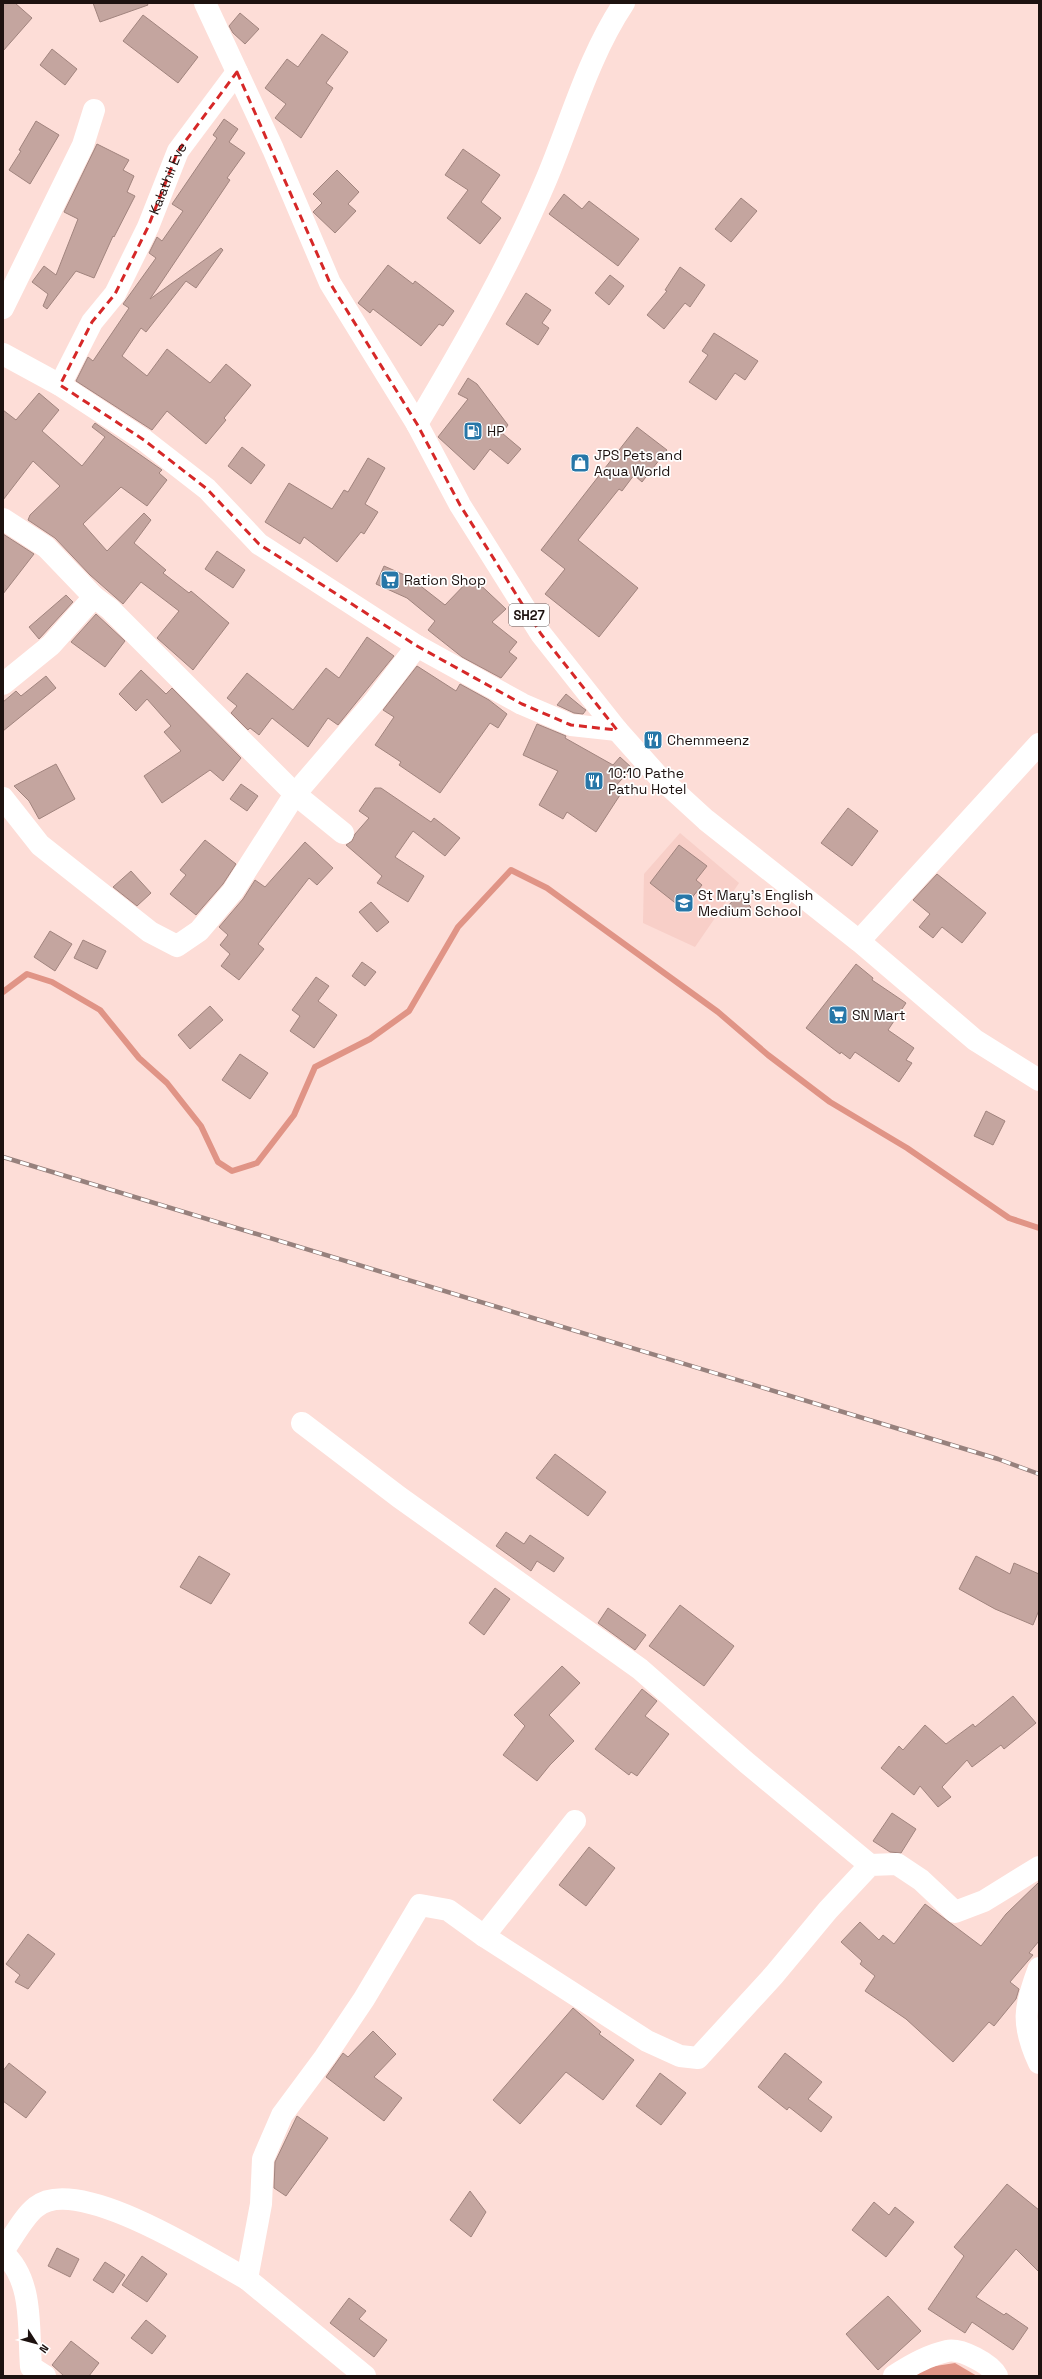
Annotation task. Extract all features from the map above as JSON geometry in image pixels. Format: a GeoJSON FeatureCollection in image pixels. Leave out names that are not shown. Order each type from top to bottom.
{"type":"FeatureCollection","features":[{"type":"Feature","properties":{"kind":"street","name":"SH27"},"geometry":{"type":"LineString","coordinates":[[205,3],[273,149],[330,283],[417,424],[460,504],[541,634],[617,730],[659,777],[706,820],[859,941],[975,1040],[1039,1080]]}},
{"type":"Feature","properties":{"kind":"street"},"geometry":{"type":"LineString","coordinates":[[417,424],[463,346],[511,256],[546,180],[584,78],[624,3]]}},
{"type":"Feature","properties":{"kind":"street","name":"Kalathil Eve"},"geometry":{"type":"LineString","coordinates":[[60,385],[92,322],[115,294],[148,228],[178,151],[237,72]]}},
{"type":"Feature","properties":{"kind":"street"},"geometry":{"type":"LineString","coordinates":[[3,308],[83,145],[94,110]]}},
{"type":"Feature","properties":{"kind":"street"},"geometry":{"type":"LineString","coordinates":[[3,354],[60,385],[144,440],[207,489],[259,544],[417,646],[522,704],[571,725],[617,730]]}},
{"type":"Feature","properties":{"kind":"street"},"geometry":{"type":"LineString","coordinates":[[3,519],[46,548],[94,597],[110,608],[295,794],[343,833]]}},
{"type":"Feature","properties":{"kind":"street"},"geometry":{"type":"LineString","coordinates":[[3,684],[51,645],[94,597]]}},
{"type":"Feature","properties":{"kind":"street"},"geometry":{"type":"LineString","coordinates":[[3,798],[40,845],[150,932],[177,946],[199,931],[233,891],[295,794],[374,702],[417,646]]}},
{"type":"Feature","properties":{"kind":"street"},"geometry":{"type":"LineString","coordinates":[[859,941],[1039,744]]}},
{"type":"Feature","properties":{"kind":"street"},"geometry":{"type":"LineString","coordinates":[[302,1423],[399,1497],[640,1668],[747,1763],[870,1865],[897,1864],[921,1880],[955,1912],[984,1902],[1039,1868]]}},
{"type":"Feature","properties":{"kind":"street"},"geometry":{"type":"LineString","coordinates":[[484,1936],[575,1821]]}},
{"type":"Feature","properties":{"kind":"street"},"geometry":{"type":"LineString","coordinates":[[247,2279],[261,2204],[263,2159],[282,2115],[325,2057],[364,1999],[420,1906],[448,1910],[484,1936],[647,2041],[680,2056],[698,2058],[774,1975],[828,1910],[870,1865]]}},
{"type":"Feature","properties":{"kind":"street"},"geometry":{"type":"LineString","coordinates":[[1039,1968],[1026,2007],[1030,2042],[1039,2063]]}},
{"type":"Feature","properties":{"kind":"street"},"geometry":{"type":"LineString","coordinates":[[45,2376],[31,2367],[26,2292],[12,2260],[3,2252],[36,2206],[60,2197],[97,2204],[138,2220],[247,2279],[365,2376]]}},
{"type":"Feature","properties":{"kind":"street"},"geometry":{"type":"LineString","coordinates":[[894,2376],[908,2367],[948,2350],[974,2356],[995,2372],[997,2376]]}},
{"type":"Feature","properties":{"kind":"highlighted area"},"geometry":{"type":"Polygon","coordinates":[[[237,72],[330,283],[417,424],[460,505],[541,634],[617,730],[571,725],[522,704],[417,646],[259,544],[207,489],[144,440],[60,385],[92,322],[115,294],[148,227],[178,151],[237,72]]]}},
{"type":"Feature","properties":{"kind":"shaded area","name":"St Mary's English Medium School"},"geometry":{"type":"Polygon","coordinates":[[[680,833],[739,883],[695,947],[643,923],[644,874],[680,833]]]}},
{"type":"Feature","properties":{"kind":"shaded area"},"geometry":{"type":"Polygon","coordinates":[[[955,2363],[977,2376],[912,2376],[929,2367],[955,2363]]]}},
{"type":"Feature","properties":{"kind":"building"},"geometry":{"type":"Polygon","coordinates":[[[3,3],[15,3],[32,18],[3,51],[3,3]]]}},
{"type":"Feature","properties":{"kind":"building"},"geometry":{"type":"Polygon","coordinates":[[[93,3],[147,3],[148,5],[100,22],[93,3]]]}},
{"type":"Feature","properties":{"kind":"building"},"geometry":{"type":"Polygon","coordinates":[[[240,13],[259,29],[245,44],[233,33],[229,26],[240,13]]]}},
{"type":"Feature","properties":{"kind":"building"},"geometry":{"type":"Polygon","coordinates":[[[143,15],[198,57],[178,83],[123,41],[143,15]]]}},
{"type":"Feature","properties":{"kind":"building"},"geometry":{"type":"Polygon","coordinates":[[[322,34],[348,52],[326,83],[333,88],[301,138],[275,118],[286,104],[265,88],[287,59],[298,67],[322,34]]]}},
{"type":"Feature","properties":{"kind":"building"},"geometry":{"type":"Polygon","coordinates":[[[52,49],[77,69],[65,85],[40,65],[52,49]]]}},
{"type":"Feature","properties":{"kind":"building"},"geometry":{"type":"Polygon","coordinates":[[[224,119],[238,129],[229,142],[245,153],[227,178],[230,180],[150,299],[221,248],[223,250],[196,288],[186,281],[146,332],[141,328],[122,356],[147,376],[167,349],[210,383],[226,364],[251,385],[224,418],[226,420],[206,444],[167,411],[152,430],[76,381],[88,357],[93,361],[129,308],[123,304],[156,258],[149,253],[157,237],[162,241],[183,211],[172,204],[217,138],[213,135],[224,119]]]}},
{"type":"Feature","properties":{"kind":"building"},"geometry":{"type":"Polygon","coordinates":[[[36,121],[59,135],[30,184],[9,170],[21,151],[19,150],[36,121]]]}},
{"type":"Feature","properties":{"kind":"building"},"geometry":{"type":"Polygon","coordinates":[[[97,144],[129,160],[123,170],[134,176],[127,192],[135,196],[114,237],[113,236],[94,278],[76,271],[47,309],[43,306],[48,294],[32,282],[44,266],[56,275],[78,219],[64,212],[97,144]]]}},
{"type":"Feature","properties":{"kind":"building"},"geometry":{"type":"Polygon","coordinates":[[[463,149],[500,175],[481,202],[501,218],[480,244],[447,218],[468,190],[445,175],[463,149]]]}},
{"type":"Feature","properties":{"kind":"building"},"geometry":{"type":"Polygon","coordinates":[[[337,170],[359,192],[348,204],[356,211],[335,233],[313,212],[322,203],[313,194],[337,170]]]}},
{"type":"Feature","properties":{"kind":"building"},"geometry":{"type":"Polygon","coordinates":[[[564,194],[582,209],[589,201],[639,239],[618,266],[549,214],[564,194]]]}},
{"type":"Feature","properties":{"kind":"building"},"geometry":{"type":"Polygon","coordinates":[[[741,198],[757,211],[731,242],[715,229],[741,198]]]}},
{"type":"Feature","properties":{"kind":"building"},"geometry":{"type":"Polygon","coordinates":[[[388,265],[413,284],[415,281],[454,311],[443,326],[439,324],[421,346],[373,309],[370,313],[358,303],[388,265]]]}},
{"type":"Feature","properties":{"kind":"building"},"geometry":{"type":"Polygon","coordinates":[[[680,267],[705,285],[690,307],[685,303],[664,329],[647,315],[667,291],[665,290],[680,267]]]}},
{"type":"Feature","properties":{"kind":"building"},"geometry":{"type":"Polygon","coordinates":[[[610,275],[624,286],[609,305],[595,293],[610,275]]]}},
{"type":"Feature","properties":{"kind":"building"},"geometry":{"type":"Polygon","coordinates":[[[526,293],[551,310],[542,323],[549,328],[538,345],[506,324],[526,293]]]}},
{"type":"Feature","properties":{"kind":"building"},"geometry":{"type":"Polygon","coordinates":[[[714,333],[758,361],[745,380],[735,373],[716,400],[689,382],[708,355],[702,351],[714,333]]]}},
{"type":"Feature","properties":{"kind":"building","name":"HP"},"geometry":{"type":"Polygon","coordinates":[[[468,378],[477,384],[508,425],[502,433],[521,449],[508,464],[490,449],[474,470],[438,437],[468,399],[458,394],[468,378]]]}},
{"type":"Feature","properties":{"kind":"building"},"geometry":{"type":"Polygon","coordinates":[[[39,393],[59,410],[42,431],[82,466],[105,437],[92,427],[95,423],[162,470],[159,473],[167,480],[147,506],[121,487],[83,524],[107,551],[144,513],[151,520],[134,543],[166,570],[163,573],[189,593],[191,591],[229,623],[193,670],[157,638],[179,611],[141,582],[123,604],[90,575],[55,538],[28,520],[30,515],[60,486],[33,461],[3,500],[3,410],[16,420],[39,393]]]}},
{"type":"Feature","properties":{"kind":"building"},"geometry":{"type":"Polygon","coordinates":[[[637,427],[667,450],[642,482],[634,475],[622,491],[619,489],[578,540],[638,588],[599,637],[545,594],[565,569],[541,550],[637,427]]]}},
{"type":"Feature","properties":{"kind":"building"},"geometry":{"type":"Polygon","coordinates":[[[242,447],[265,465],[251,484],[228,466],[242,447]]]}},
{"type":"Feature","properties":{"kind":"building"},"geometry":{"type":"Polygon","coordinates":[[[368,458],[385,468],[365,504],[378,512],[364,534],[361,532],[337,562],[304,537],[300,544],[265,522],[289,483],[332,509],[344,490],[348,492],[368,458]]]}},
{"type":"Feature","properties":{"kind":"building"},"geometry":{"type":"Polygon","coordinates":[[[3,534],[34,554],[3,594],[3,534]]]}},
{"type":"Feature","properties":{"kind":"building"},"geometry":{"type":"Polygon","coordinates":[[[217,551],[245,570],[233,588],[205,569],[217,551]]]}},
{"type":"Feature","properties":{"kind":"building"},"geometry":{"type":"Polygon","coordinates":[[[384,566],[409,577],[445,605],[472,577],[506,609],[492,622],[517,642],[509,652],[517,658],[501,678],[462,657],[428,630],[435,621],[407,598],[376,584],[384,566]]]}},
{"type":"Feature","properties":{"kind":"building"},"geometry":{"type":"Polygon","coordinates":[[[66,595],[73,602],[39,639],[29,627],[66,595]]]}},
{"type":"Feature","properties":{"kind":"building"},"geometry":{"type":"Polygon","coordinates":[[[96,614],[125,641],[105,667],[71,642],[96,614]]]}},
{"type":"Feature","properties":{"kind":"building"},"geometry":{"type":"Polygon","coordinates":[[[367,637],[394,656],[338,725],[328,718],[308,747],[272,718],[259,735],[250,728],[248,730],[231,713],[237,706],[227,698],[247,673],[293,710],[326,668],[339,678],[367,637]]]}},
{"type":"Feature","properties":{"kind":"building"},"geometry":{"type":"Polygon","coordinates":[[[417,666],[456,691],[460,684],[489,700],[507,714],[498,728],[490,723],[440,793],[399,765],[401,762],[375,745],[394,717],[383,710],[417,666]]]}},
{"type":"Feature","properties":{"kind":"building"},"geometry":{"type":"Polygon","coordinates":[[[141,670],[166,694],[172,688],[241,758],[223,781],[210,770],[162,803],[144,776],[181,751],[164,732],[171,726],[147,699],[136,711],[119,694],[141,670]]]}},
{"type":"Feature","properties":{"kind":"building"},"geometry":{"type":"Polygon","coordinates":[[[46,676],[56,688],[3,731],[3,702],[16,691],[21,696],[46,676]]]}},
{"type":"Feature","properties":{"kind":"building"},"geometry":{"type":"Polygon","coordinates":[[[566,694],[586,710],[583,714],[574,713],[557,705],[566,694]]]}},
{"type":"Feature","properties":{"kind":"building"},"geometry":{"type":"Polygon","coordinates":[[[537,724],[566,736],[565,738],[613,765],[620,757],[632,768],[612,790],[620,795],[596,832],[567,812],[563,819],[539,805],[558,771],[523,755],[537,724]]]}},
{"type":"Feature","properties":{"kind":"building"},"geometry":{"type":"Polygon","coordinates":[[[56,764],[75,799],[39,819],[29,801],[14,786],[56,764]]]}},
{"type":"Feature","properties":{"kind":"building"},"geometry":{"type":"Polygon","coordinates":[[[241,784],[258,796],[247,811],[230,799],[241,784]]]}},
{"type":"Feature","properties":{"kind":"building"},"geometry":{"type":"Polygon","coordinates":[[[375,788],[381,788],[431,822],[434,818],[460,838],[445,856],[413,831],[395,857],[424,876],[408,902],[377,883],[382,876],[346,845],[352,841],[355,834],[369,818],[359,811],[375,788]]]}},
{"type":"Feature","properties":{"kind":"building"},"geometry":{"type":"Polygon","coordinates":[[[848,808],[878,831],[852,866],[821,843],[848,808]]]}},
{"type":"Feature","properties":{"kind":"building"},"geometry":{"type":"Polygon","coordinates":[[[205,840],[236,864],[223,884],[196,915],[170,894],[186,875],[180,870],[205,840]]]}},
{"type":"Feature","properties":{"kind":"building"},"geometry":{"type":"Polygon","coordinates":[[[305,842],[333,868],[317,885],[309,878],[258,944],[264,949],[239,980],[221,966],[230,954],[220,945],[228,935],[219,927],[243,899],[255,880],[265,887],[305,842]]]}},
{"type":"Feature","properties":{"kind":"building"},"geometry":{"type":"Polygon","coordinates":[[[679,845],[707,866],[696,880],[702,885],[683,909],[650,883],[679,845]]]}},
{"type":"Feature","properties":{"kind":"building"},"geometry":{"type":"Polygon","coordinates":[[[131,871],[151,893],[137,906],[113,887],[131,871]]]}},
{"type":"Feature","properties":{"kind":"building"},"geometry":{"type":"Polygon","coordinates":[[[937,874],[986,913],[962,943],[942,927],[933,938],[919,927],[930,914],[913,900],[937,874]]]}},
{"type":"Feature","properties":{"kind":"building"},"geometry":{"type":"Polygon","coordinates":[[[738,895],[751,907],[740,918],[727,907],[738,895]]]}},
{"type":"Feature","properties":{"kind":"building"},"geometry":{"type":"Polygon","coordinates":[[[371,902],[389,922],[377,932],[359,912],[371,902]]]}},
{"type":"Feature","properties":{"kind":"building"},"geometry":{"type":"Polygon","coordinates":[[[50,931],[72,944],[55,971],[34,957],[50,931]]]}},
{"type":"Feature","properties":{"kind":"building"},"geometry":{"type":"Polygon","coordinates":[[[83,940],[106,951],[97,969],[74,958],[83,940]]]}},
{"type":"Feature","properties":{"kind":"building"},"geometry":{"type":"Polygon","coordinates":[[[362,962],[376,972],[365,986],[352,976],[362,962]]]}},
{"type":"Feature","properties":{"kind":"building"},"geometry":{"type":"Polygon","coordinates":[[[856,964],[873,978],[872,980],[906,1003],[888,1030],[914,1048],[906,1060],[912,1063],[899,1082],[855,1052],[850,1059],[841,1052],[840,1054],[806,1028],[856,964]]]}},
{"type":"Feature","properties":{"kind":"building"},"geometry":{"type":"Polygon","coordinates":[[[316,977],[329,986],[318,1001],[337,1015],[314,1048],[290,1031],[300,1016],[292,1010],[316,977]]]}},
{"type":"Feature","properties":{"kind":"building"},"geometry":{"type":"Polygon","coordinates":[[[210,1006],[223,1020],[190,1049],[178,1035],[210,1006]]]}},
{"type":"Feature","properties":{"kind":"building"},"geometry":{"type":"Polygon","coordinates":[[[240,1054],[268,1073],[250,1099],[222,1080],[240,1054]]]}},
{"type":"Feature","properties":{"kind":"building"},"geometry":{"type":"Polygon","coordinates":[[[986,1111],[1005,1121],[993,1145],[974,1136],[986,1111]]]}},
{"type":"Feature","properties":{"kind":"building"},"geometry":{"type":"Polygon","coordinates":[[[555,1454],[606,1492],[588,1516],[536,1478],[555,1454]]]}},
{"type":"Feature","properties":{"kind":"building"},"geometry":{"type":"Polygon","coordinates":[[[506,1532],[524,1544],[530,1535],[564,1558],[554,1572],[537,1561],[531,1571],[496,1546],[506,1532]]]}},
{"type":"Feature","properties":{"kind":"building"},"geometry":{"type":"Polygon","coordinates":[[[199,1556],[230,1574],[211,1604],[180,1587],[199,1556]]]}},
{"type":"Feature","properties":{"kind":"building"},"geometry":{"type":"Polygon","coordinates":[[[976,1556],[1010,1574],[1014,1563],[1039,1574],[1039,1610],[1033,1625],[995,1609],[959,1589],[976,1556]]]}},
{"type":"Feature","properties":{"kind":"building"},"geometry":{"type":"Polygon","coordinates":[[[495,1588],[510,1599],[484,1635],[469,1623],[495,1588]]]}},
{"type":"Feature","properties":{"kind":"building"},"geometry":{"type":"Polygon","coordinates":[[[680,1605],[734,1646],[704,1686],[649,1646],[680,1605]]]}},
{"type":"Feature","properties":{"kind":"building"},"geometry":{"type":"Polygon","coordinates":[[[608,1608],[646,1635],[635,1650],[598,1623],[608,1608]]]}},
{"type":"Feature","properties":{"kind":"building"},"geometry":{"type":"Polygon","coordinates":[[[562,1666],[580,1683],[549,1715],[574,1741],[550,1765],[537,1781],[503,1755],[525,1726],[514,1715],[562,1666]]]}},
{"type":"Feature","properties":{"kind":"building"},"geometry":{"type":"Polygon","coordinates":[[[642,1689],[657,1701],[645,1716],[669,1734],[637,1776],[631,1772],[629,1775],[595,1749],[642,1689]]]}},
{"type":"Feature","properties":{"kind":"building"},"geometry":{"type":"Polygon","coordinates":[[[1013,1696],[1036,1723],[1004,1749],[1001,1745],[972,1767],[967,1760],[942,1787],[951,1797],[938,1807],[920,1786],[914,1795],[881,1768],[899,1746],[903,1750],[925,1725],[946,1744],[973,1724],[975,1727],[1013,1696]]]}},
{"type":"Feature","properties":{"kind":"building"},"geometry":{"type":"Polygon","coordinates":[[[892,1813],[916,1829],[901,1853],[890,1852],[873,1841],[892,1813]]]}},
{"type":"Feature","properties":{"kind":"building"},"geometry":{"type":"Polygon","coordinates":[[[589,1847],[615,1868],[586,1906],[559,1885],[589,1847]]]}},
{"type":"Feature","properties":{"kind":"building"},"geometry":{"type":"Polygon","coordinates":[[[1039,1882],[1039,1941],[1029,1953],[1033,1955],[1010,1982],[1019,1989],[1016,1999],[994,2026],[989,2022],[953,2062],[906,2019],[865,1991],[875,1976],[860,1964],[862,1961],[841,1942],[860,1922],[879,1940],[883,1935],[894,1944],[925,1904],[981,1946],[1006,1914],[1039,1882]]]}},
{"type":"Feature","properties":{"kind":"building"},"geometry":{"type":"Polygon","coordinates":[[[28,1934],[55,1954],[28,1989],[15,1982],[20,1975],[6,1964],[28,1934]]]}},
{"type":"Feature","properties":{"kind":"building"},"geometry":{"type":"Polygon","coordinates":[[[573,2008],[601,2032],[599,2034],[634,2060],[603,2100],[566,2072],[520,2124],[493,2100],[573,2008]]]}},
{"type":"Feature","properties":{"kind":"building"},"geometry":{"type":"Polygon","coordinates":[[[373,2031],[396,2054],[374,2077],[402,2098],[384,2121],[326,2077],[343,2053],[348,2057],[373,2031]]]}},
{"type":"Feature","properties":{"kind":"building"},"geometry":{"type":"Polygon","coordinates":[[[785,2053],[822,2082],[808,2099],[832,2117],[821,2132],[789,2107],[787,2110],[758,2087],[785,2053]]]}},
{"type":"Feature","properties":{"kind":"building"},"geometry":{"type":"Polygon","coordinates":[[[9,2063],[46,2092],[26,2118],[3,2101],[3,2071],[9,2063]]]}},
{"type":"Feature","properties":{"kind":"building"},"geometry":{"type":"Polygon","coordinates":[[[660,2073],[686,2093],[661,2125],[636,2106],[660,2073]]]}},
{"type":"Feature","properties":{"kind":"building"},"geometry":{"type":"Polygon","coordinates":[[[297,2116],[328,2138],[286,2196],[274,2188],[275,2162],[297,2116]]]}},
{"type":"Feature","properties":{"kind":"building"},"geometry":{"type":"Polygon","coordinates":[[[1007,2184],[1039,2210],[1039,2272],[1016,2249],[976,2297],[1004,2315],[1006,2313],[1028,2328],[1013,2350],[972,2322],[965,2333],[928,2309],[964,2256],[954,2247],[1007,2184]]]}},
{"type":"Feature","properties":{"kind":"building"},"geometry":{"type":"Polygon","coordinates":[[[470,2191],[486,2212],[471,2237],[450,2220],[470,2191]]]}},
{"type":"Feature","properties":{"kind":"building"},"geometry":{"type":"Polygon","coordinates":[[[874,2202],[889,2215],[895,2207],[914,2222],[886,2257],[852,2230],[874,2202]]]}},
{"type":"Feature","properties":{"kind":"building"},"geometry":{"type":"Polygon","coordinates":[[[57,2248],[79,2259],[70,2277],[48,2266],[57,2248]]]}},
{"type":"Feature","properties":{"kind":"building"},"geometry":{"type":"Polygon","coordinates":[[[142,2256],[167,2274],[147,2302],[122,2285],[142,2256]]]}},
{"type":"Feature","properties":{"kind":"building"},"geometry":{"type":"Polygon","coordinates":[[[105,2262],[125,2275],[113,2293],[93,2280],[105,2262]]]}},
{"type":"Feature","properties":{"kind":"building"},"geometry":{"type":"Polygon","coordinates":[[[888,2296],[921,2331],[878,2370],[846,2334],[888,2296]]]}},
{"type":"Feature","properties":{"kind":"building"},"geometry":{"type":"Polygon","coordinates":[[[349,2298],[366,2311],[359,2319],[387,2340],[374,2357],[330,2323],[349,2298]]]}},
{"type":"Feature","properties":{"kind":"building"},"geometry":{"type":"Polygon","coordinates":[[[146,2320],[166,2336],[152,2354],[131,2338],[146,2320]]]}},
{"type":"Feature","properties":{"kind":"building"},"geometry":{"type":"Polygon","coordinates":[[[71,2341],[99,2363],[89,2376],[64,2376],[52,2365],[71,2341]]]}},
{"type":"Feature","properties":{"kind":"waterway"},"geometry":{"type":"LineString","coordinates":[[3,992],[27,974],[52,982],[100,1010],[139,1058],[167,1083],[201,1126],[218,1162],[232,1171],[257,1163],[294,1115],[315,1067],[370,1039],[409,1011],[458,927],[511,870],[547,888],[718,1012],[768,1055],[830,1102],[907,1148],[1009,1218],[1039,1228]]}},
{"type":"Feature","properties":{"kind":"railway"},"geometry":{"type":"LineString","coordinates":[[3,1157],[998,1459],[1039,1474]]}},
{"type":"Feature","properties":{"kind":"place","name":"HP"},"geometry":{"type":"Point","coordinates":[473,431]}},
{"type":"Feature","properties":{"kind":"place","name":"JPS Pets and Aqua World"},"geometry":{"type":"Point","coordinates":[580,463]}},
{"type":"Feature","properties":{"kind":"place","name":"Ration Shop"},"geometry":{"type":"Point","coordinates":[390,580]}},
{"type":"Feature","properties":{"kind":"place","name":"Chemmeenz"},"geometry":{"type":"Point","coordinates":[653,740]}},
{"type":"Feature","properties":{"kind":"place","name":"10:10 Pathe Pathu Hotel"},"geometry":{"type":"Point","coordinates":[594,781]}},
{"type":"Feature","properties":{"kind":"place","name":"St Mary's English Medium School"},"geometry":{"type":"Point","coordinates":[684,903]}},
{"type":"Feature","properties":{"kind":"place","name":"SN Mart"},"geometry":{"type":"Point","coordinates":[838,1015]}}]}
